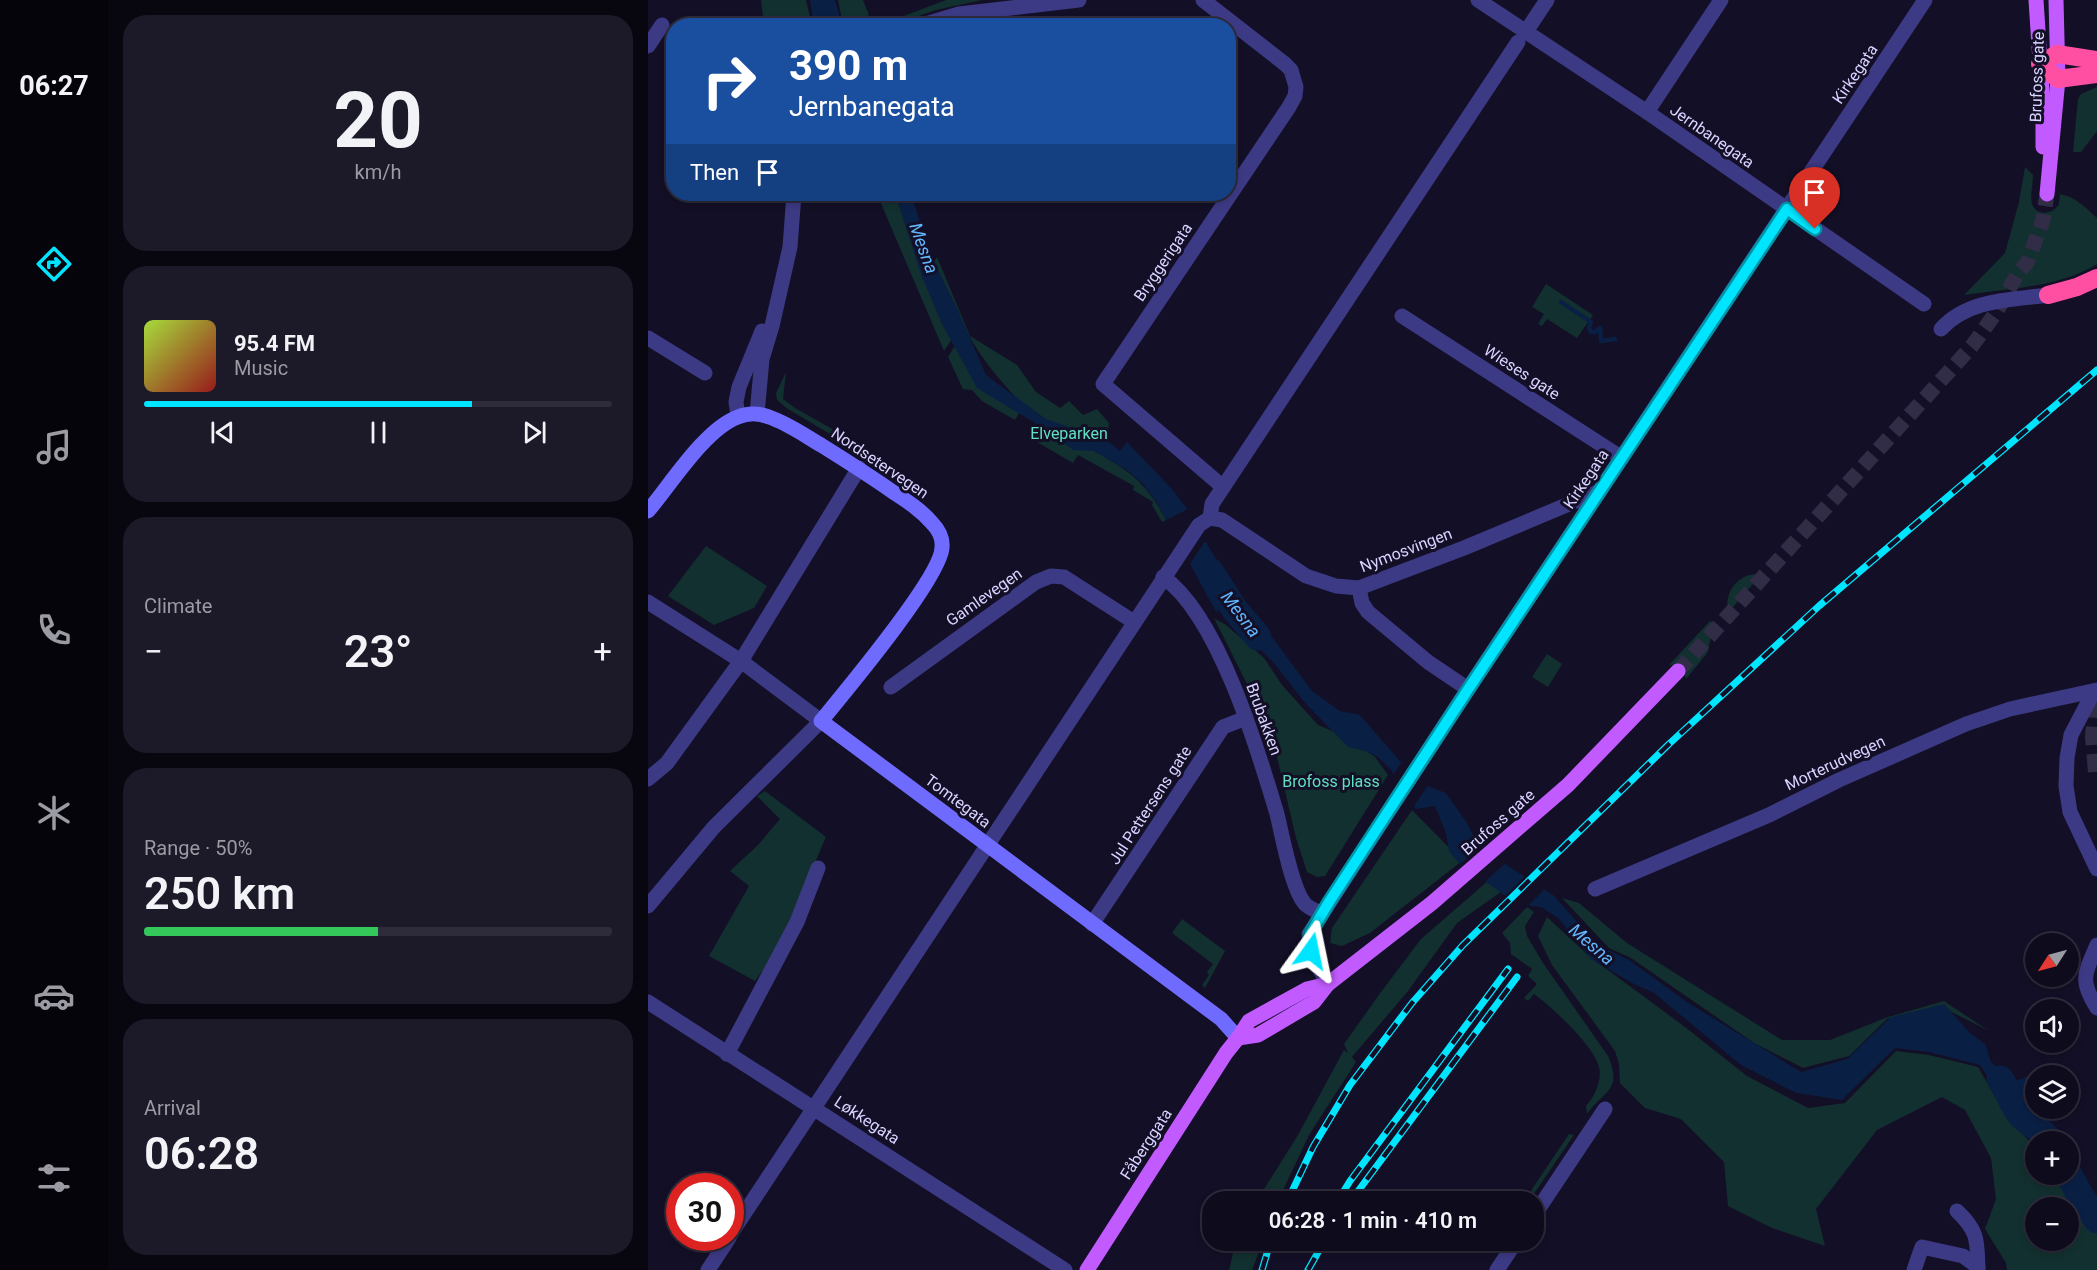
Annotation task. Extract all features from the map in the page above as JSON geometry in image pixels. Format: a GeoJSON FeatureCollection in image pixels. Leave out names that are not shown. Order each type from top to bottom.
{"type":"FeatureCollection","features":[{"type":"Feature","properties":{"kind":"highway"},"geometry":{"type":"LineString","coordinates":[[2097,60],[2057,54],[2040,64],[2058,79],[2097,74]]}},
{"type":"Feature","properties":{"kind":"highway"},"geometry":{"type":"LineString","coordinates":[[2048,295],[2077,287],[2097,278]]}},
{"type":"Feature","properties":{"kind":"main road"},"geometry":{"type":"LineString","coordinates":[[2036,0],[2040,64]]}},
{"type":"Feature","properties":{"kind":"main road","name":"Brufoss gate"},"geometry":{"type":"LineString","coordinates":[[2040,64],[2044,193],[2051,156],[2058,79],[2056,0]]}},
{"type":"Feature","properties":{"kind":"main road","name":"Nordsetervegen"},"geometry":{"type":"LineString","coordinates":[[648,511],[714,431],[738,416],[757,414],[770,417],[859,468],[920,510],[933,523],[941,535],[943,548],[938,563],[902,617],[821,721]]}},
{"type":"Feature","properties":{"kind":"main road","name":"Brufoss gate"},"geometry":{"type":"LineString","coordinates":[[1328,984],[1432,903],[1525,824],[1593,762],[1678,671]]}},
{"type":"Feature","properties":{"kind":"main road","name":"Tomtegata"},"geometry":{"type":"LineString","coordinates":[[821,721],[1221,1018],[1239,1038]]}},
{"type":"Feature","properties":{"kind":"main road"},"geometry":{"type":"LineString","coordinates":[[1239,1038],[1258,1035],[1291,1017],[1314,1002],[1328,984]]}},
{"type":"Feature","properties":{"kind":"main road","name":"Fåberggata"},"geometry":{"type":"LineString","coordinates":[[1086,1270],[1226,1053],[1239,1038]]}},
{"type":"Feature","properties":{"kind":"street"},"geometry":{"type":"LineString","coordinates":[[945,18],[958,14],[1079,0]]}},
{"type":"Feature","properties":{"kind":"street","name":"Bryggerigata"},"geometry":{"type":"LineString","coordinates":[[1203,0],[1226,18]]}},
{"type":"Feature","properties":{"kind":"street","name":"Jernbanegata"},"geometry":{"type":"LineString","coordinates":[[1478,0],[1647,112],[1924,304]]}},
{"type":"Feature","properties":{"kind":"street"},"geometry":{"type":"LineString","coordinates":[[744,1215],[1163,577],[1204,522],[1223,487],[1547,0]]}},
{"type":"Feature","properties":{"kind":"street"},"geometry":{"type":"LineString","coordinates":[[1647,112],[1721,0]]}},
{"type":"Feature","properties":{"kind":"street","name":"Kirkegata"},"geometry":{"type":"LineString","coordinates":[[1328,984],[1311,951],[1310,934],[1322,914],[1468,689],[1925,0]]}},
{"type":"Feature","properties":{"kind":"street"},"geometry":{"type":"LineString","coordinates":[[648,46],[662,25]]}},
{"type":"Feature","properties":{"kind":"street","name":"Bryggerigata"},"geometry":{"type":"LineString","coordinates":[[1236,26],[1285,64],[1295,78],[1295,96],[1236,188]]}},
{"type":"Feature","properties":{"kind":"street"},"geometry":{"type":"LineString","coordinates":[[757,414],[762,359],[790,248],[793,201]]}},
{"type":"Feature","properties":{"kind":"street","name":"Bryggerigata"},"geometry":{"type":"LineString","coordinates":[[1223,487],[1103,384],[1227,201]]}},
{"type":"Feature","properties":{"kind":"street"},"geometry":{"type":"LineString","coordinates":[[738,416],[736,402],[739,387],[780,293]]}},
{"type":"Feature","properties":{"kind":"street"},"geometry":{"type":"LineString","coordinates":[[1941,329],[1956,314],[1968,308],[2048,295]]}},
{"type":"Feature","properties":{"kind":"street","name":"Wieses gate"},"geometry":{"type":"LineString","coordinates":[[1402,315],[1622,458]]}},
{"type":"Feature","properties":{"kind":"street"},"geometry":{"type":"LineString","coordinates":[[648,338],[705,373]]}},
{"type":"Feature","properties":{"kind":"street"},"geometry":{"type":"LineString","coordinates":[[648,779],[667,763],[741,661],[859,468]]}},
{"type":"Feature","properties":{"kind":"street","name":"Nymosvingen"},"geometry":{"type":"LineString","coordinates":[[1204,522],[1216,518],[1228,523],[1291,567],[1314,580],[1336,586],[1359,588],[1464,548],[1600,491]]}},
{"type":"Feature","properties":{"kind":"street","name":"Gamlevegen"},"geometry":{"type":"LineString","coordinates":[[891,687],[1036,582],[1051,576],[1064,577],[1134,622]]}},
{"type":"Feature","properties":{"kind":"street","name":"Brubakken"},"geometry":{"type":"LineString","coordinates":[[1163,577],[1185,596],[1222,661],[1246,718],[1277,816],[1290,870],[1305,904],[1322,914]]}},
{"type":"Feature","properties":{"kind":"street"},"geometry":{"type":"LineString","coordinates":[[1359,588],[1362,603],[1368,612],[1420,656],[1468,689]]}},
{"type":"Feature","properties":{"kind":"street","name":"Tomtegata"},"geometry":{"type":"LineString","coordinates":[[648,602],[741,661],[821,721]]}},
{"type":"Feature","properties":{"kind":"street"},"geometry":{"type":"LineString","coordinates":[[2096,690],[2071,735],[2066,786],[2070,812],[2097,869]]}},
{"type":"Feature","properties":{"kind":"street","name":"Morterudvegen"},"geometry":{"type":"LineString","coordinates":[[1595,889],[1748,825],[1839,780],[1966,724],[2010,709],[2096,690]]}},
{"type":"Feature","properties":{"kind":"street","name":"Jul Pettersens gate"},"geometry":{"type":"LineString","coordinates":[[1092,924],[1223,727],[1246,718]]}},
{"type":"Feature","properties":{"kind":"street"},"geometry":{"type":"LineString","coordinates":[[648,906],[714,827],[821,721]]}},
{"type":"Feature","properties":{"kind":"street"},"geometry":{"type":"LineString","coordinates":[[727,1054],[797,922],[818,868]]}},
{"type":"Feature","properties":{"kind":"street"},"geometry":{"type":"LineString","coordinates":[[2097,945],[2084,975],[2090,997],[2097,1008]]}},
{"type":"Feature","properties":{"kind":"street","name":"Løkkegata"},"geometry":{"type":"LineString","coordinates":[[648,1002],[1065,1270]]}},
{"type":"Feature","properties":{"kind":"street"},"geometry":{"type":"LineString","coordinates":[[1544,1200],[1605,1109]]}},
{"type":"Feature","properties":{"kind":"street"},"geometry":{"type":"LineString","coordinates":[[1957,1211],[1970,1224],[1978,1244],[1978,1269]]}},
{"type":"Feature","properties":{"kind":"street"},"geometry":{"type":"LineString","coordinates":[[1914,1270],[1922,1247],[1963,1256],[1978,1269]]}},
{"type":"Feature","properties":{"kind":"street"},"geometry":{"type":"LineString","coordinates":[[708,1270],[720,1251]]}},
{"type":"Feature","properties":{"kind":"street"},"geometry":{"type":"LineString","coordinates":[[1497,1270],[1510,1251]]}},
{"type":"Feature","properties":{"kind":"green space"},"geometry":{"type":"Polygon","coordinates":[[[761,0],[806,0],[810,18],[763,18],[761,0]]]}},
{"type":"Feature","properties":{"kind":"green space"},"geometry":{"type":"Polygon","coordinates":[[[838,0],[863,0],[869,15],[862,18],[842,18],[838,0]]]}},
{"type":"Feature","properties":{"kind":"green space"},"geometry":{"type":"Polygon","coordinates":[[[946,0],[982,0],[936,10],[913,18],[898,18],[946,0]]]}},
{"type":"Feature","properties":{"kind":"green space"},"geometry":{"type":"Polygon","coordinates":[[[1076,16],[1094,16],[1093,18],[1056,18],[1076,16]]]}},
{"type":"Feature","properties":{"kind":"green space"},"geometry":{"type":"Polygon","coordinates":[[[2097,87],[2097,131],[2081,152],[2073,152],[2078,99],[2081,94],[2097,87]]]}},
{"type":"Feature","properties":{"kind":"green space"},"geometry":{"type":"Polygon","coordinates":[[[2025,167],[2033,175],[2031,201],[2037,211],[2045,213],[2056,208],[2060,194],[2076,200],[2097,218],[2097,264],[2050,283],[1964,295],[2005,253],[2019,202],[2025,167]]]}},
{"type":"Feature","properties":{"kind":"green space"},"geometry":{"type":"Polygon","coordinates":[[[880,201],[901,201],[952,339],[944,351],[880,201]]]}},
{"type":"Feature","properties":{"kind":"green space","name":"Elveparken"},"geometry":{"type":"Polygon","coordinates":[[[937,257],[970,336],[1017,365],[1036,392],[1060,408],[1069,401],[1083,415],[1097,409],[1109,423],[1107,439],[1093,444],[1094,451],[1136,479],[1152,496],[1166,520],[1162,522],[1152,505],[1153,502],[1133,490],[1134,486],[1078,455],[1073,463],[1037,442],[1045,429],[1019,413],[1015,420],[982,401],[972,390],[963,389],[948,357],[958,341],[984,380],[1026,409],[991,369],[974,344],[961,321],[934,262],[937,257]]]}},
{"type":"Feature","properties":{"kind":"green space"},"geometry":{"type":"Polygon","coordinates":[[[1546,284],[1593,315],[1577,338],[1547,319],[1542,326],[1538,324],[1544,314],[1532,307],[1546,284]]]}},
{"type":"Feature","properties":{"kind":"green space"},"geometry":{"type":"Polygon","coordinates":[[[786,372],[783,399],[859,444],[857,450],[788,409],[777,400],[776,393],[786,372]]]}},
{"type":"Feature","properties":{"kind":"green space"},"geometry":{"type":"Polygon","coordinates":[[[706,546],[767,586],[754,608],[714,625],[668,596],[706,546]]]}},
{"type":"Feature","properties":{"kind":"green space"},"geometry":{"type":"Polygon","coordinates":[[[1757,574],[1759,577],[1728,613],[1727,606],[1731,590],[1738,581],[1749,575],[1757,574]]]}},
{"type":"Feature","properties":{"kind":"green space","name":"Brofoss plass"},"geometry":{"type":"Polygon","coordinates":[[[1214,618],[1226,625],[1264,658],[1282,685],[1318,725],[1344,736],[1375,757],[1388,775],[1325,876],[1317,877],[1307,872],[1296,838],[1277,757],[1269,747],[1253,696],[1214,618]]]}},
{"type":"Feature","properties":{"kind":"green space"},"geometry":{"type":"Polygon","coordinates":[[[1710,621],[1713,626],[1708,652],[1686,679],[1680,669],[1669,665],[1710,621]]]}},
{"type":"Feature","properties":{"kind":"green space"},"geometry":{"type":"Polygon","coordinates":[[[1547,654],[1562,664],[1548,687],[1532,677],[1547,654]]]}},
{"type":"Feature","properties":{"kind":"green space"},"geometry":{"type":"Polygon","coordinates":[[[765,791],[826,837],[776,953],[755,981],[709,956],[749,886],[730,871],[758,845],[780,819],[757,796],[765,791]]]}},
{"type":"Feature","properties":{"kind":"green space"},"geometry":{"type":"Polygon","coordinates":[[[1412,810],[1462,861],[1370,933],[1342,946],[1330,943],[1332,928],[1412,810]]]}},
{"type":"Feature","properties":{"kind":"green space"},"geometry":{"type":"Polygon","coordinates":[[[1489,880],[1508,887],[1457,923],[1408,991],[1352,1057],[1356,1062],[1309,1135],[1283,1191],[1263,1191],[1298,1135],[1344,1050],[1348,1053],[1344,1044],[1421,939],[1489,880]]]}},
{"type":"Feature","properties":{"kind":"green space"},"geometry":{"type":"Polygon","coordinates":[[[1562,898],[1579,903],[1627,943],[1782,1040],[1830,1040],[1888,1017],[1944,1001],[1989,1031],[1942,1007],[1887,1019],[1849,1056],[1803,1068],[1754,1043],[1631,958],[1609,948],[1562,898]]]}},
{"type":"Feature","properties":{"kind":"green space"},"geometry":{"type":"Polygon","coordinates":[[[1527,907],[1534,912],[1525,926],[1527,936],[1543,963],[1608,1056],[1612,1068],[1610,1089],[1587,1114],[1586,1106],[1599,1083],[1599,1067],[1596,1058],[1581,1038],[1542,1000],[1534,994],[1528,1001],[1524,998],[1537,984],[1528,976],[1532,969],[1511,954],[1510,943],[1502,933],[1527,907]]]}},
{"type":"Feature","properties":{"kind":"green space"},"geometry":{"type":"Polygon","coordinates":[[[1547,917],[1589,956],[1747,1076],[1808,1108],[1845,1103],[1896,1051],[1929,1055],[1978,1067],[2008,1119],[2025,1137],[2025,1185],[2066,1185],[2073,1197],[2025,1197],[2025,1251],[2079,1251],[2079,1207],[2097,1232],[2097,1270],[2007,1270],[2006,1263],[1985,1229],[1996,1199],[1991,1158],[1965,1110],[1942,1097],[1877,1130],[1816,1209],[1825,1246],[1772,1228],[1728,1206],[1724,1162],[1681,1119],[1645,1108],[1620,1083],[1619,1064],[1615,1051],[1552,965],[1538,936],[1547,917]]]}},
{"type":"Feature","properties":{"kind":"green space"},"geometry":{"type":"Polygon","coordinates":[[[1182,919],[1225,951],[1205,988],[1202,985],[1213,964],[1172,933],[1182,919]]]}},
{"type":"Feature","properties":{"kind":"green space"},"geometry":{"type":"Polygon","coordinates":[[[1569,1134],[1574,1135],[1536,1191],[1531,1191],[1569,1134]]]}},
{"type":"Feature","properties":{"kind":"green space"},"geometry":{"type":"Polygon","coordinates":[[[1234,1251],[1259,1251],[1252,1270],[1229,1270],[1234,1251]]]}},
{"type":"Feature","properties":{"kind":"water"},"geometry":{"type":"Polygon","coordinates":[[[810,0],[835,0],[840,18],[813,18],[810,0]]]}},
{"type":"Feature","properties":{"kind":"water"},"geometry":{"type":"Polygon","coordinates":[[[897,201],[913,201],[931,256],[986,375],[1046,419],[1107,440],[1120,451],[1127,442],[1172,489],[1195,519],[1205,541],[1240,597],[1216,612],[1157,503],[1143,484],[1127,470],[1094,451],[1073,450],[1045,429],[977,388],[942,324],[922,277],[897,201]]]}},
{"type":"Feature","properties":{"kind":"water"},"geometry":{"type":"Polygon","coordinates":[[[1243,603],[1261,631],[1269,633],[1312,691],[1340,711],[1360,715],[1399,760],[1428,786],[1446,793],[1467,823],[1479,847],[1553,895],[1598,945],[1629,960],[1687,1002],[1801,1072],[1847,1059],[1891,1017],[1944,1004],[1970,1033],[1985,1044],[1991,1062],[2012,1081],[2025,1077],[2025,1105],[2016,1114],[2012,1114],[1980,1065],[1929,1052],[1895,1048],[1842,1100],[1796,1093],[1741,1065],[1654,993],[1592,960],[1558,918],[1541,907],[1517,904],[1458,862],[1449,851],[1446,833],[1435,806],[1416,809],[1399,788],[1392,771],[1378,757],[1348,747],[1306,704],[1273,662],[1225,614],[1243,603]]]}},
{"type":"Feature","properties":{"kind":"pier"},"geometry":{"type":"Polygon","coordinates":[[[1190,508],[1205,541],[1190,564],[1166,520],[1190,508]]]}},
{"type":"Feature","properties":{"kind":"pier"},"geometry":{"type":"Polygon","coordinates":[[[1403,760],[1429,784],[1412,809],[1396,789],[1391,778],[1403,760]]]}},
{"type":"Feature","properties":{"kind":"pier"},"geometry":{"type":"Polygon","coordinates":[[[1482,845],[1507,862],[1483,883],[1459,865],[1482,845]]]}},
{"type":"Feature","properties":{"kind":"pier"},"geometry":{"type":"Polygon","coordinates":[[[1527,874],[1547,887],[1526,908],[1516,907],[1503,898],[1527,874]]]}},
{"type":"Feature","properties":{"kind":"waterway"},"geometry":{"type":"LineString","coordinates":[[1561,302],[1591,322],[1589,328],[1591,332],[1600,328],[1601,341],[1615,339]]}},
{"type":"Feature","properties":{"kind":"waterway","name":"Mesna"},"geometry":{"type":"LineString","coordinates":[[1210,571],[1235,610],[1258,637]]}},
{"type":"Feature","properties":{"kind":"waterway","name":"Mesna"},"geometry":{"type":"LineString","coordinates":[[2000,1079],[2019,1113],[2040,1131]]}},
{"type":"Feature","properties":{"kind":"waterway","name":"Mesna"},"geometry":{"type":"LineString","coordinates":[[2075,1185],[2097,1220]]}},
{"type":"Feature","properties":{"kind":"tunnel"},"geometry":{"type":"LineString","coordinates":[[1678,671],[1972,346],[1997,311],[2018,273],[2027,263],[2043,220],[2047,194]]}},
{"type":"Feature","properties":{"kind":"tunnel"},"geometry":{"type":"LineString","coordinates":[[2097,700],[2094,737],[2097,772]]}},
{"type":"Feature","properties":{"kind":"railway"},"geometry":{"type":"LineString","coordinates":[[1292,1191],[1313,1147],[1350,1085],[1412,1003],[1463,945],[1669,744],[1819,606],[2097,370]]}},
{"type":"Feature","properties":{"kind":"railway"},"geometry":{"type":"LineString","coordinates":[[1344,1191],[1508,969]]}},
{"type":"Feature","properties":{"kind":"railway"},"geometry":{"type":"LineString","coordinates":[[1358,1191],[1517,977]]}},
{"type":"Feature","properties":{"kind":"railway"},"geometry":{"type":"LineString","coordinates":[[1262,1270],[1268,1251]]}},
{"type":"Feature","properties":{"kind":"railway"},"geometry":{"type":"LineString","coordinates":[[1308,1270],[1319,1251]]}},
{"type":"Feature","properties":{"kind":"route"},"geometry":{"type":"LineString","coordinates":[[1311,951],[1310,934],[1329,902],[1787,209],[1815,229]]}}]}
